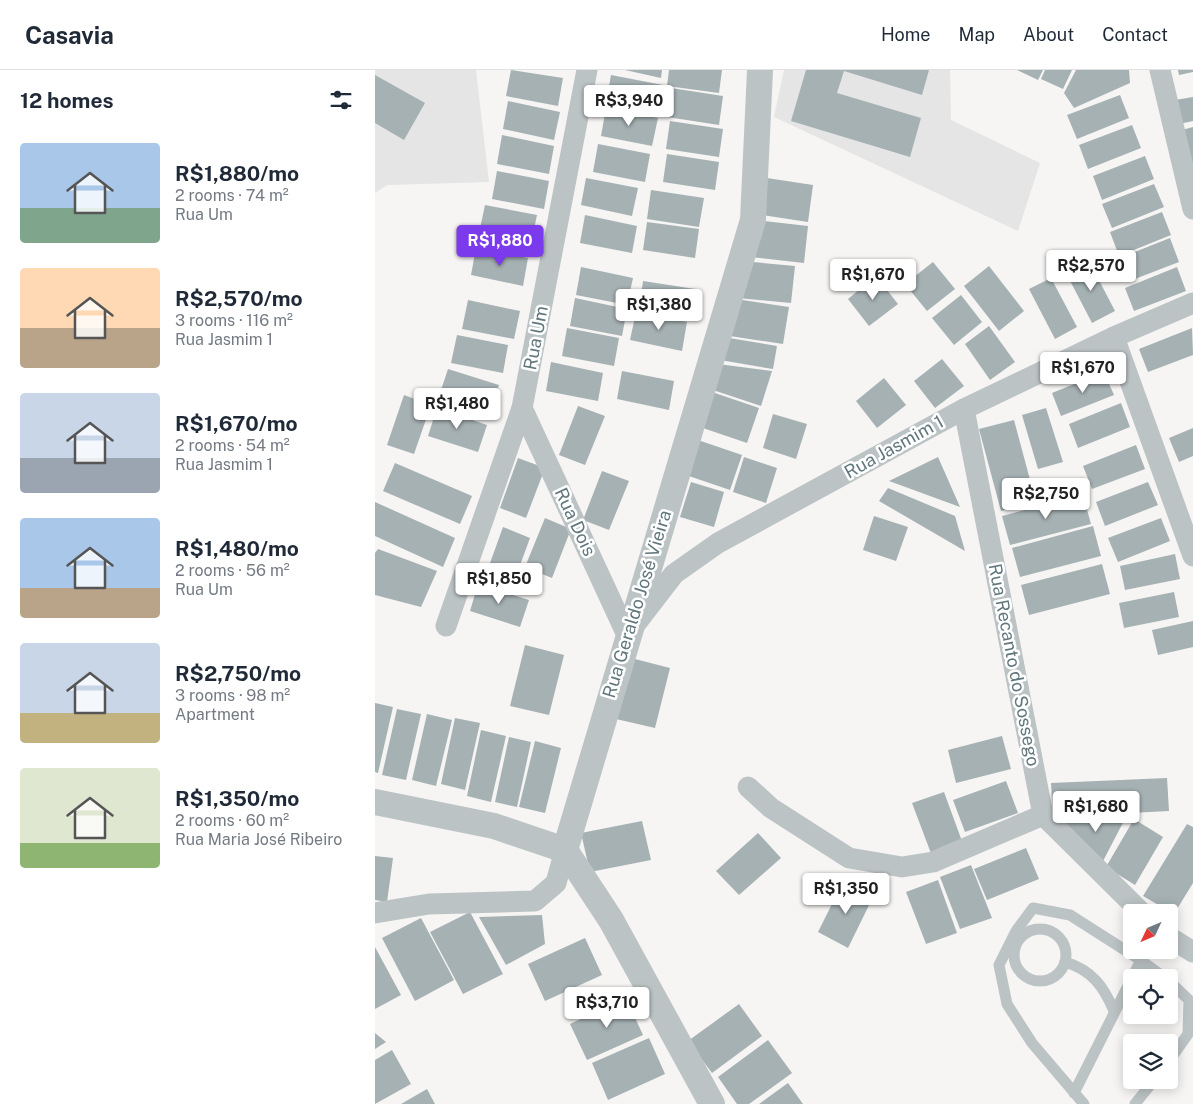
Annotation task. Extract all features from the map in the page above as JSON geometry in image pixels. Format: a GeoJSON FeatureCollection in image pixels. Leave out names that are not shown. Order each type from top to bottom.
{"type":"FeatureCollection","features":[{"type":"Feature","properties":{"kind":"street","name":"Rua Um"},"geometry":{"type":"LineString","coordinates":[[446,626],[523,408],[587,70]]}},
{"type":"Feature","properties":{"kind":"street","name":"Rua Geraldo José Vieira"},"geometry":{"type":"LineString","coordinates":[[565,850],[627,636],[753,220],[760,70]]}},
{"type":"Feature","properties":{"kind":"street"},"geometry":{"type":"LineString","coordinates":[[1160,70],[1193,209]]}},
{"type":"Feature","properties":{"kind":"street","name":"Rua Jasmim 1"},"geometry":{"type":"LineString","coordinates":[[627,636],[674,574],[718,543],[964,409],[1114,337],[1193,303]]}},
{"type":"Feature","properties":{"kind":"street"},"geometry":{"type":"LineString","coordinates":[[1114,337],[1193,556]]}},
{"type":"Feature","properties":{"kind":"street","name":"Rua Dois"},"geometry":{"type":"LineString","coordinates":[[523,408],[627,636]]}},
{"type":"Feature","properties":{"kind":"street","name":"Rua Recanto do Sossego"},"geometry":{"type":"LineString","coordinates":[[964,409],[1043,815]]}},
{"type":"Feature","properties":{"kind":"street"},"geometry":{"type":"LineString","coordinates":[[748,786],[771,808],[849,858],[902,867],[933,862],[1043,815],[1133,904]]}},
{"type":"Feature","properties":{"kind":"street"},"geometry":{"type":"LineString","coordinates":[[375,802],[495,826],[565,850],[611,920],[712,1104]]}},
{"type":"Feature","properties":{"kind":"street"},"geometry":{"type":"LineString","coordinates":[[375,913],[429,904],[535,901],[556,883],[565,850]]}},
{"type":"Feature","properties":{"kind":"street"},"geometry":{"type":"LineString","coordinates":[[1178,943],[1193,952]]}},
{"type":"Feature","properties":{"kind":"lane"},"geometry":{"type":"LineString","coordinates":[[1084,1104],[1032,1043],[1007,1004],[999,965],[1016,931],[1033,908],[1070,915],[1123,943]]}},
{"type":"Feature","properties":{"kind":"lane"},"geometry":{"type":"LineString","coordinates":[[1033,930],[1051,931],[1063,944],[1066,952],[1065,962],[1057,976],[1050,980],[1033,981],[1025,977],[1015,964],[1014,948],[1024,934],[1033,930]]}},
{"type":"Feature","properties":{"kind":"lane"},"geometry":{"type":"LineString","coordinates":[[1074,1092],[1140,959]]}},
{"type":"Feature","properties":{"kind":"lane"},"geometry":{"type":"LineString","coordinates":[[1148,959],[1157,969]]}},
{"type":"Feature","properties":{"kind":"lane"},"geometry":{"type":"LineString","coordinates":[[1065,962],[1082,967],[1105,991],[1114,1011]]}},
{"type":"Feature","properties":{"kind":"lane"},"geometry":{"type":"LineString","coordinates":[[1178,990],[1189,1000],[1188,1034],[1178,1048]]}},
{"type":"Feature","properties":{"kind":"lane"},"geometry":{"type":"LineString","coordinates":[[1135,1104],[1147,1089]]}},
{"type":"Feature","properties":{"kind":"shaded area"},"geometry":{"type":"Polygon","coordinates":[[[375,70],[476,70],[489,182],[387,185],[375,193],[375,70]]]}},
{"type":"Feature","properties":{"kind":"shaded area"},"geometry":{"type":"Polygon","coordinates":[[[784,70],[950,70],[951,120],[1040,163],[1018,231],[774,117],[784,70]]]}},
{"type":"Feature","properties":{"kind":"building"},"geometry":{"type":"Polygon","coordinates":[[[511,70],[563,78],[558,106],[506,96],[511,70]]]}},
{"type":"Feature","properties":{"kind":"building"},"geometry":{"type":"Polygon","coordinates":[[[625,70],[662,70],[661,78],[625,70]]]}},
{"type":"Feature","properties":{"kind":"building"},"geometry":{"type":"Polygon","coordinates":[[[669,70],[722,70],[719,93],[667,86],[669,70]]]}},
{"type":"Feature","properties":{"kind":"building"},"geometry":{"type":"Polygon","coordinates":[[[806,70],[929,70],[922,95],[844,71],[837,93],[921,118],[910,157],[791,121],[806,70]]]}},
{"type":"Feature","properties":{"kind":"building"},"geometry":{"type":"Polygon","coordinates":[[[1017,70],[1043,70],[1038,80],[1017,70]]]}},
{"type":"Feature","properties":{"kind":"building"},"geometry":{"type":"Polygon","coordinates":[[[1045,70],[1072,70],[1063,89],[1041,79],[1045,70]]]}},
{"type":"Feature","properties":{"kind":"building"},"geometry":{"type":"Polygon","coordinates":[[[1076,70],[1129,70],[1130,83],[1074,108],[1064,93],[1076,70]]]}},
{"type":"Feature","properties":{"kind":"building"},"geometry":{"type":"Polygon","coordinates":[[[1178,70],[1193,70],[1193,72],[1179,75],[1178,70]]]}},
{"type":"Feature","properties":{"kind":"building"},"geometry":{"type":"Polygon","coordinates":[[[375,75],[425,103],[404,140],[375,123],[375,75]]]}},
{"type":"Feature","properties":{"kind":"building"},"geometry":{"type":"Polygon","coordinates":[[[611,75],[663,85],[657,113],[606,103],[611,75]]]}},
{"type":"Feature","properties":{"kind":"building"},"geometry":{"type":"Polygon","coordinates":[[[671,88],[723,96],[719,125],[667,117],[671,88]]]}},
{"type":"Feature","properties":{"kind":"building"},"geometry":{"type":"Polygon","coordinates":[[[1120,95],[1129,118],[1077,139],[1067,115],[1120,95]]]}},
{"type":"Feature","properties":{"kind":"building"},"geometry":{"type":"Polygon","coordinates":[[[1193,97],[1193,121],[1179,124],[1175,100],[1193,97]]]}},
{"type":"Feature","properties":{"kind":"building"},"geometry":{"type":"Polygon","coordinates":[[[508,101],[560,112],[554,140],[503,129],[508,101]]]}},
{"type":"Feature","properties":{"kind":"building"},"geometry":{"type":"Polygon","coordinates":[[[606,108],[658,118],[652,146],[601,136],[606,108]]]}},
{"type":"Feature","properties":{"kind":"building"},"geometry":{"type":"Polygon","coordinates":[[[670,121],[723,129],[719,157],[666,149],[670,121]]]}},
{"type":"Feature","properties":{"kind":"building"},"geometry":{"type":"Polygon","coordinates":[[[1132,125],[1141,148],[1088,169],[1079,145],[1132,125]]]}},
{"type":"Feature","properties":{"kind":"building"},"geometry":{"type":"Polygon","coordinates":[[[1193,127],[1193,173],[1182,130],[1193,127]]]}},
{"type":"Feature","properties":{"kind":"building"},"geometry":{"type":"Polygon","coordinates":[[[502,135],[554,146],[549,174],[497,164],[502,135]]]}},
{"type":"Feature","properties":{"kind":"building"},"geometry":{"type":"Polygon","coordinates":[[[598,144],[650,154],[645,182],[593,172],[598,144]]]}},
{"type":"Feature","properties":{"kind":"building"},"geometry":{"type":"Polygon","coordinates":[[[667,154],[719,162],[715,190],[663,182],[667,154]]]}},
{"type":"Feature","properties":{"kind":"building"},"geometry":{"type":"Polygon","coordinates":[[[1145,156],[1154,179],[1102,200],[1093,176],[1145,156]]]}},
{"type":"Feature","properties":{"kind":"building"},"geometry":{"type":"Polygon","coordinates":[[[497,171],[549,181],[544,209],[492,199],[497,171]]]}},
{"type":"Feature","properties":{"kind":"building"},"geometry":{"type":"Polygon","coordinates":[[[760,177],[813,185],[808,222],[755,214],[760,177]]]}},
{"type":"Feature","properties":{"kind":"building"},"geometry":{"type":"Polygon","coordinates":[[[586,178],[638,188],[632,216],[581,205],[586,178]]]}},
{"type":"Feature","properties":{"kind":"building"},"geometry":{"type":"Polygon","coordinates":[[[1154,184],[1164,207],[1112,228],[1102,204],[1154,184]]]}},
{"type":"Feature","properties":{"kind":"building"},"geometry":{"type":"Polygon","coordinates":[[[651,190],[704,198],[699,227],[647,219],[651,190]]]}},
{"type":"Feature","properties":{"kind":"building"},"geometry":{"type":"Polygon","coordinates":[[[485,205],[537,215],[531,244],[479,233],[485,205]]]}},
{"type":"Feature","properties":{"kind":"building"},"geometry":{"type":"Polygon","coordinates":[[[1162,212],[1171,235],[1119,256],[1110,232],[1162,212]]]}},
{"type":"Feature","properties":{"kind":"building"},"geometry":{"type":"Polygon","coordinates":[[[585,215],[637,226],[632,253],[580,243],[585,215]]]}},
{"type":"Feature","properties":{"kind":"building"},"geometry":{"type":"Polygon","coordinates":[[[755,220],[808,226],[804,263],[751,257],[755,220]]]}},
{"type":"Feature","properties":{"kind":"building"},"geometry":{"type":"Polygon","coordinates":[[[647,222],[699,229],[695,258],[643,250],[647,222]]]}},
{"type":"Feature","properties":{"kind":"building"},"geometry":{"type":"Polygon","coordinates":[[[1170,238],[1179,262],[1127,282],[1117,259],[1170,238]]]}},
{"type":"Feature","properties":{"kind":"building"},"geometry":{"type":"Polygon","coordinates":[[[476,248],[528,258],[523,286],[471,275],[476,248]]]}},
{"type":"Feature","properties":{"kind":"building"},"geometry":{"type":"Polygon","coordinates":[[[742,261],[795,266],[791,303],[738,298],[742,261]]]}},
{"type":"Feature","properties":{"kind":"building"},"geometry":{"type":"Polygon","coordinates":[[[1089,261],[1115,311],[1092,323],[1066,273],[1089,261]]]}},
{"type":"Feature","properties":{"kind":"building"},"geometry":{"type":"Polygon","coordinates":[[[933,262],[955,289],[927,311],[905,284],[933,262]]]}},
{"type":"Feature","properties":{"kind":"building"},"geometry":{"type":"Polygon","coordinates":[[[989,266],[1024,311],[999,331],[964,286],[989,266]]]}},
{"type":"Feature","properties":{"kind":"building"},"geometry":{"type":"Polygon","coordinates":[[[581,267],[633,278],[627,305],[576,295],[581,267]]]}},
{"type":"Feature","properties":{"kind":"building"},"geometry":{"type":"Polygon","coordinates":[[[1177,267],[1186,291],[1134,311],[1125,288],[1177,267]]]}},
{"type":"Feature","properties":{"kind":"building"},"geometry":{"type":"Polygon","coordinates":[[[876,276],[898,304],[869,326],[848,299],[876,276]]]}},
{"type":"Feature","properties":{"kind":"building"},"geometry":{"type":"Polygon","coordinates":[[[1051,278],[1077,327],[1055,339],[1029,289],[1051,278]]]}},
{"type":"Feature","properties":{"kind":"building"},"geometry":{"type":"Polygon","coordinates":[[[643,281],[695,289],[691,318],[639,310],[643,281]]]}},
{"type":"Feature","properties":{"kind":"building"},"geometry":{"type":"Polygon","coordinates":[[[961,295],[982,322],[954,345],[932,318],[961,295]]]}},
{"type":"Feature","properties":{"kind":"building"},"geometry":{"type":"Polygon","coordinates":[[[575,298],[627,309],[622,336],[570,326],[575,298]]]}},
{"type":"Feature","properties":{"kind":"building"},"geometry":{"type":"Polygon","coordinates":[[[736,299],[789,307],[783,344],[730,336],[736,299]]]}},
{"type":"Feature","properties":{"kind":"building"},"geometry":{"type":"Polygon","coordinates":[[[468,300],[520,311],[514,339],[462,329],[468,300]]]}},
{"type":"Feature","properties":{"kind":"building"},"geometry":{"type":"Polygon","coordinates":[[[636,312],[687,322],[682,351],[630,340],[636,312]]]}},
{"type":"Feature","properties":{"kind":"building"},"geometry":{"type":"Polygon","coordinates":[[[989,326],[1015,362],[990,380],[965,344],[989,326]]]}},
{"type":"Feature","properties":{"kind":"building"},"geometry":{"type":"Polygon","coordinates":[[[567,328],[619,338],[614,366],[562,356],[567,328]]]}},
{"type":"Feature","properties":{"kind":"building"},"geometry":{"type":"Polygon","coordinates":[[[1192,328],[1193,355],[1148,372],[1139,349],[1192,328]]]}},
{"type":"Feature","properties":{"kind":"building"},"geometry":{"type":"Polygon","coordinates":[[[457,335],[508,345],[503,373],[451,363],[457,335]]]}},
{"type":"Feature","properties":{"kind":"building"},"geometry":{"type":"Polygon","coordinates":[[[723,337],[777,346],[773,369],[720,360],[723,337]]]}},
{"type":"Feature","properties":{"kind":"building"},"geometry":{"type":"Polygon","coordinates":[[[942,359],[964,386],[935,408],[914,381],[942,359]]]}},
{"type":"Feature","properties":{"kind":"building"},"geometry":{"type":"Polygon","coordinates":[[[551,362],[603,373],[598,401],[546,391],[551,362]]]}},
{"type":"Feature","properties":{"kind":"building"},"geometry":{"type":"Polygon","coordinates":[[[718,364],[772,371],[761,406],[710,389],[718,364]]]}},
{"type":"Feature","properties":{"kind":"building"},"geometry":{"type":"Polygon","coordinates":[[[448,369],[499,385],[490,412],[439,396],[448,369]]]}},
{"type":"Feature","properties":{"kind":"building"},"geometry":{"type":"Polygon","coordinates":[[[622,371],[674,381],[669,410],[617,399],[622,371]]]}},
{"type":"Feature","properties":{"kind":"building"},"geometry":{"type":"Polygon","coordinates":[[[1104,372],[1114,395],[1061,416],[1052,393],[1104,372]]]}},
{"type":"Feature","properties":{"kind":"building"},"geometry":{"type":"Polygon","coordinates":[[[884,378],[906,405],[877,428],[856,401],[884,378]]]}},
{"type":"Feature","properties":{"kind":"building"},"geometry":{"type":"Polygon","coordinates":[[[709,391],[759,408],[747,443],[697,426],[709,391]]]}},
{"type":"Feature","properties":{"kind":"building"},"geometry":{"type":"Polygon","coordinates":[[[404,395],[431,405],[414,454],[387,445],[404,395]]]}},
{"type":"Feature","properties":{"kind":"building"},"geometry":{"type":"Polygon","coordinates":[[[1121,403],[1130,427],[1078,448],[1069,424],[1121,403]]]}},
{"type":"Feature","properties":{"kind":"building"},"geometry":{"type":"Polygon","coordinates":[[[578,406],[605,416],[585,465],[559,455],[578,406]]]}},
{"type":"Feature","properties":{"kind":"building"},"geometry":{"type":"Polygon","coordinates":[[[437,408],[487,425],[478,452],[428,436],[437,408]]]}},
{"type":"Feature","properties":{"kind":"building"},"geometry":{"type":"Polygon","coordinates":[[[1046,408],[1063,462],[1038,469],[1022,415],[1046,408]]]}},
{"type":"Feature","properties":{"kind":"building"},"geometry":{"type":"Polygon","coordinates":[[[773,414],[807,424],[796,459],[763,448],[773,414]]]}},
{"type":"Feature","properties":{"kind":"building"},"geometry":{"type":"Polygon","coordinates":[[[1014,420],[1036,502],[1001,511],[979,429],[1014,420]]]}},
{"type":"Feature","properties":{"kind":"building"},"geometry":{"type":"Polygon","coordinates":[[[1193,428],[1193,456],[1179,462],[1169,438],[1193,428]]]}},
{"type":"Feature","properties":{"kind":"building"},"geometry":{"type":"Polygon","coordinates":[[[692,438],[742,455],[730,490],[680,473],[692,438]]]}},
{"type":"Feature","properties":{"kind":"building"},"geometry":{"type":"Polygon","coordinates":[[[1136,445],[1145,469],[1092,489],[1083,466],[1136,445]]]}},
{"type":"Feature","properties":{"kind":"building"},"geometry":{"type":"Polygon","coordinates":[[[744,457],[777,468],[766,503],[733,492],[744,457]]]}},
{"type":"Feature","properties":{"kind":"building"},"geometry":{"type":"Polygon","coordinates":[[[938,457],[960,507],[889,481],[938,457]]]}},
{"type":"Feature","properties":{"kind":"building"},"geometry":{"type":"Polygon","coordinates":[[[518,458],[545,468],[526,518],[500,508],[518,458]]]}},
{"type":"Feature","properties":{"kind":"building"},"geometry":{"type":"Polygon","coordinates":[[[395,463],[472,496],[460,524],[383,491],[395,463]]]}},
{"type":"Feature","properties":{"kind":"building"},"geometry":{"type":"Polygon","coordinates":[[[602,471],[629,481],[609,530],[583,520],[602,471]]]}},
{"type":"Feature","properties":{"kind":"building"},"geometry":{"type":"Polygon","coordinates":[[[691,482],[724,492],[714,527],[680,517],[691,482]]]}},
{"type":"Feature","properties":{"kind":"building"},"geometry":{"type":"Polygon","coordinates":[[[1148,482],[1158,505],[1105,526],[1096,502],[1148,482]]]}},
{"type":"Feature","properties":{"kind":"building"},"geometry":{"type":"Polygon","coordinates":[[[888,488],[955,516],[965,551],[879,501],[888,488]]]}},
{"type":"Feature","properties":{"kind":"building"},"geometry":{"type":"Polygon","coordinates":[[[1083,495],[1091,524],[1010,545],[1002,516],[1083,495]]]}},
{"type":"Feature","properties":{"kind":"building"},"geometry":{"type":"Polygon","coordinates":[[[375,502],[455,538],[443,567],[375,536],[375,502]]]}},
{"type":"Feature","properties":{"kind":"building"},"geometry":{"type":"Polygon","coordinates":[[[874,516],[908,527],[896,561],[863,550],[874,516]]]}},
{"type":"Feature","properties":{"kind":"building"},"geometry":{"type":"Polygon","coordinates":[[[545,518],[571,529],[552,578],[525,567],[545,518]]]}},
{"type":"Feature","properties":{"kind":"building"},"geometry":{"type":"Polygon","coordinates":[[[1161,518],[1170,541],[1118,562],[1108,538],[1161,518]]]}},
{"type":"Feature","properties":{"kind":"building"},"geometry":{"type":"Polygon","coordinates":[[[1093,526],[1101,556],[1020,577],[1012,548],[1093,526]]]}},
{"type":"Feature","properties":{"kind":"building"},"geometry":{"type":"Polygon","coordinates":[[[503,527],[530,538],[512,587],[485,577],[503,527]]]}},
{"type":"Feature","properties":{"kind":"building"},"geometry":{"type":"Polygon","coordinates":[[[378,549],[437,571],[421,607],[375,595],[375,553],[378,549]]]}},
{"type":"Feature","properties":{"kind":"building"},"geometry":{"type":"Polygon","coordinates":[[[1175,554],[1180,579],[1125,590],[1120,566],[1175,554]]]}},
{"type":"Feature","properties":{"kind":"building"},"geometry":{"type":"Polygon","coordinates":[[[1102,564],[1110,594],[1029,615],[1021,585],[1102,564]]]}},
{"type":"Feature","properties":{"kind":"building"},"geometry":{"type":"Polygon","coordinates":[[[478,584],[529,600],[520,627],[470,611],[478,584]]]}},
{"type":"Feature","properties":{"kind":"building"},"geometry":{"type":"Polygon","coordinates":[[[1174,592],[1179,617],[1124,628],[1119,603],[1174,592]]]}},
{"type":"Feature","properties":{"kind":"building"},"geometry":{"type":"Polygon","coordinates":[[[1193,621],[1193,647],[1158,655],[1152,630],[1193,621]]]}},
{"type":"Feature","properties":{"kind":"building"},"geometry":{"type":"Polygon","coordinates":[[[525,645],[564,655],[549,715],[510,706],[525,645]]]}},
{"type":"Feature","properties":{"kind":"building"},"geometry":{"type":"Polygon","coordinates":[[[631,658],[670,668],[655,728],[616,719],[631,658]]]}},
{"type":"Feature","properties":{"kind":"building"},"geometry":{"type":"Polygon","coordinates":[[[375,703],[393,707],[378,773],[375,772],[375,703]]]}},
{"type":"Feature","properties":{"kind":"building"},"geometry":{"type":"Polygon","coordinates":[[[397,709],[421,714],[406,780],[382,775],[397,709]]]}},
{"type":"Feature","properties":{"kind":"building"},"geometry":{"type":"Polygon","coordinates":[[[427,714],[452,720],[436,786],[412,780],[427,714]]]}},
{"type":"Feature","properties":{"kind":"building"},"geometry":{"type":"Polygon","coordinates":[[[455,718],[480,723],[465,790],[441,784],[455,718]]]}},
{"type":"Feature","properties":{"kind":"building"},"geometry":{"type":"Polygon","coordinates":[[[481,730],[506,736],[491,802],[467,796],[481,730]]]}},
{"type":"Feature","properties":{"kind":"building"},"geometry":{"type":"Polygon","coordinates":[[[1002,736],[1011,769],[956,783],[948,750],[1002,736]]]}},
{"type":"Feature","properties":{"kind":"building"},"geometry":{"type":"Polygon","coordinates":[[[509,737],[531,742],[517,807],[495,802],[509,737]]]}},
{"type":"Feature","properties":{"kind":"building"},"geometry":{"type":"Polygon","coordinates":[[[535,741],[561,748],[545,813],[519,807],[535,741]]]}},
{"type":"Feature","properties":{"kind":"building"},"geometry":{"type":"Polygon","coordinates":[[[1167,778],[1169,811],[1053,817],[1051,783],[1167,778]]]}},
{"type":"Feature","properties":{"kind":"building"},"geometry":{"type":"Polygon","coordinates":[[[1006,781],[1018,813],[965,832],[953,800],[1006,781]]]}},
{"type":"Feature","properties":{"kind":"building"},"geometry":{"type":"Polygon","coordinates":[[[944,792],[963,844],[932,856],[912,803],[944,792]]]}},
{"type":"Feature","properties":{"kind":"building"},"geometry":{"type":"Polygon","coordinates":[[[1127,815],[1103,861],[1058,823],[1127,815]]]}},
{"type":"Feature","properties":{"kind":"building"},"geometry":{"type":"Polygon","coordinates":[[[1134,819],[1163,837],[1135,885],[1106,867],[1134,819]]]}},
{"type":"Feature","properties":{"kind":"building"},"geometry":{"type":"Polygon","coordinates":[[[642,821],[651,860],[590,872],[581,833],[642,821]]]}},
{"type":"Feature","properties":{"kind":"building"},"geometry":{"type":"Polygon","coordinates":[[[1187,824],[1193,827],[1193,883],[1178,907],[1178,904],[1157,904],[1143,896],[1187,824]]]}},
{"type":"Feature","properties":{"kind":"building"},"geometry":{"type":"Polygon","coordinates":[[[758,833],[781,858],[739,895],[716,871],[758,833]]]}},
{"type":"Feature","properties":{"kind":"building"},"geometry":{"type":"Polygon","coordinates":[[[1026,848],[1039,879],[987,900],[974,869],[1026,848]]]}},
{"type":"Feature","properties":{"kind":"building"},"geometry":{"type":"Polygon","coordinates":[[[375,856],[393,858],[387,902],[375,900],[375,856]]]}},
{"type":"Feature","properties":{"kind":"building"},"geometry":{"type":"Polygon","coordinates":[[[971,865],[992,918],[960,929],[940,877],[971,865]]]}},
{"type":"Feature","properties":{"kind":"building"},"geometry":{"type":"Polygon","coordinates":[[[938,880],[957,933],[926,944],[906,892],[938,880]]]}},
{"type":"Feature","properties":{"kind":"building"},"geometry":{"type":"Polygon","coordinates":[[[843,882],[873,897],[848,948],[818,932],[843,882]]]}},
{"type":"Feature","properties":{"kind":"building"},"geometry":{"type":"Polygon","coordinates":[[[470,912],[503,974],[463,994],[430,932],[470,912]]]}},
{"type":"Feature","properties":{"kind":"building"},"geometry":{"type":"Polygon","coordinates":[[[542,915],[545,944],[506,965],[479,917],[542,915]]]}},
{"type":"Feature","properties":{"kind":"building"},"geometry":{"type":"Polygon","coordinates":[[[421,918],[454,980],[415,1001],[382,938],[421,918]]]}},
{"type":"Feature","properties":{"kind":"building"},"geometry":{"type":"Polygon","coordinates":[[[585,938],[602,975],[545,1001],[528,964],[585,938]]]}},
{"type":"Feature","properties":{"kind":"building"},"geometry":{"type":"Polygon","coordinates":[[[375,947],[401,995],[375,1009],[375,947]]]}},
{"type":"Feature","properties":{"kind":"building"},"geometry":{"type":"Polygon","coordinates":[[[626,998],[643,1035],[587,1060],[570,1024],[626,998]]]}},
{"type":"Feature","properties":{"kind":"building"},"geometry":{"type":"Polygon","coordinates":[[[739,1004],[762,1036],[712,1073],[688,1041],[739,1004]]]}},
{"type":"Feature","properties":{"kind":"building"},"geometry":{"type":"Polygon","coordinates":[[[375,1033],[386,1042],[375,1049],[375,1033]]]}},
{"type":"Feature","properties":{"kind":"building"},"geometry":{"type":"Polygon","coordinates":[[[649,1038],[665,1074],[608,1100],[592,1063],[649,1038]]]}},
{"type":"Feature","properties":{"kind":"building"},"geometry":{"type":"Polygon","coordinates":[[[768,1040],[792,1073],[749,1104],[737,1104],[718,1077],[768,1040]]]}},
{"type":"Feature","properties":{"kind":"building"},"geometry":{"type":"Polygon","coordinates":[[[392,1050],[411,1084],[375,1104],[375,1060],[392,1050]]]}},
{"type":"Feature","properties":{"kind":"building"},"geometry":{"type":"Polygon","coordinates":[[[788,1083],[803,1104],[759,1104],[788,1083]]]}},
{"type":"Feature","properties":{"kind":"building"},"geometry":{"type":"Polygon","coordinates":[[[427,1089],[435,1104],[401,1104],[427,1089]]]}}]}
